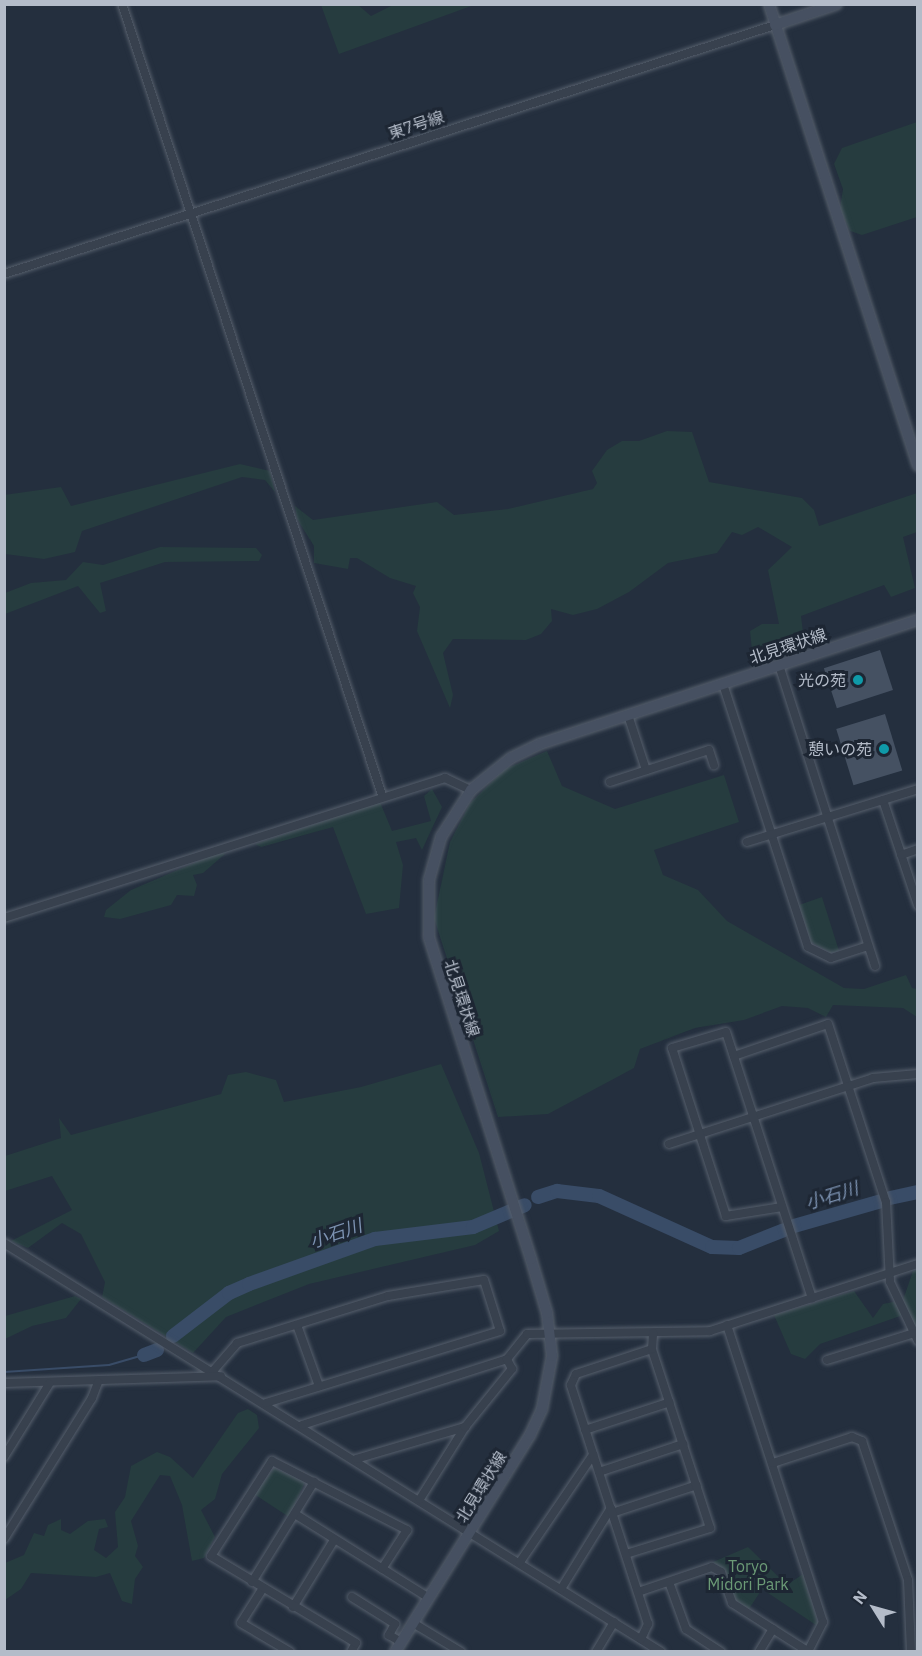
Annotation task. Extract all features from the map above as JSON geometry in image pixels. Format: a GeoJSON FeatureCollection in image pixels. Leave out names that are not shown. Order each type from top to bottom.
{"type":"FeatureCollection","features":[{"type":"Feature","properties":{"kind":"main road"},"geometry":{"type":"LineString","coordinates":[[768,4],[918,466]]}},
{"type":"Feature","properties":{"kind":"main road","name":"東7号線"},"geometry":{"type":"LineString","coordinates":[[775,25],[837,4]]}},
{"type":"Feature","properties":{"kind":"main road","name":"北見環状線"},"geometry":{"type":"LineString","coordinates":[[398,1647],[471,1532],[542,1409],[550,1380],[550,1332],[531,1259],[435,962],[426,911],[435,852],[471,790],[511,758],[540,744],[918,620]]}},
{"type":"Feature","properties":{"kind":"street"},"geometry":{"type":"LineString","coordinates":[[122,4],[193,213],[382,795]]}},
{"type":"Feature","properties":{"kind":"street","name":"東7号線"},"geometry":{"type":"LineString","coordinates":[[4,274],[775,25]]}},
{"type":"Feature","properties":{"kind":"street"},"geometry":{"type":"LineString","coordinates":[[779,665],[875,966]]}},
{"type":"Feature","properties":{"kind":"street"},"geometry":{"type":"LineString","coordinates":[[723,684],[808,947],[831,958],[868,946]]}},
{"type":"Feature","properties":{"kind":"street"},"geometry":{"type":"LineString","coordinates":[[628,715],[646,770]]}},
{"type":"Feature","properties":{"kind":"street"},"geometry":{"type":"LineString","coordinates":[[610,782],[709,750],[714,765]]}},
{"type":"Feature","properties":{"kind":"street"},"geometry":{"type":"LineString","coordinates":[[4,918],[382,795],[445,778],[471,790]]}},
{"type":"Feature","properties":{"kind":"street"},"geometry":{"type":"LineString","coordinates":[[747,842],[918,789]]}},
{"type":"Feature","properties":{"kind":"street"},"geometry":{"type":"LineString","coordinates":[[883,800],[918,905]]}},
{"type":"Feature","properties":{"kind":"street"},"geometry":{"type":"LineString","coordinates":[[901,855],[918,849]]}},
{"type":"Feature","properties":{"kind":"street"},"geometry":{"type":"LineString","coordinates":[[734,1056],[828,1024],[886,1202],[889,1273],[916,1337],[827,1360]]}},
{"type":"Feature","properties":{"kind":"street"},"geometry":{"type":"LineString","coordinates":[[782,1208],[726,1216],[672,1048],[726,1032],[812,1298]]}},
{"type":"Feature","properties":{"kind":"street"},"geometry":{"type":"LineString","coordinates":[[669,1144],[847,1086],[918,1074]]}},
{"type":"Feature","properties":{"kind":"street"},"geometry":{"type":"LineString","coordinates":[[4,1243],[302,1425],[661,1652]]}},
{"type":"Feature","properties":{"kind":"street"},"geometry":{"type":"LineString","coordinates":[[302,1425],[507,1359],[527,1334],[550,1332],[683,1334],[727,1325],[918,1264]]}},
{"type":"Feature","properties":{"kind":"street"},"geometry":{"type":"LineString","coordinates":[[213,1371],[237,1343],[388,1296],[484,1280],[500,1331],[266,1403]]}},
{"type":"Feature","properties":{"kind":"street"},"geometry":{"type":"LineString","coordinates":[[297,1325],[319,1386]]}},
{"type":"Feature","properties":{"kind":"street"},"geometry":{"type":"LineString","coordinates":[[638,1592],[712,1567],[721,1572],[732,1603],[808,1651],[823,1622],[727,1325]]}},
{"type":"Feature","properties":{"kind":"street"},"geometry":{"type":"LineString","coordinates":[[626,1554],[710,1527],[652,1349],[653,1333]]}},
{"type":"Feature","properties":{"kind":"street"},"geometry":{"type":"LineString","coordinates":[[641,1639],[648,1624],[571,1385],[576,1374],[652,1349]]}},
{"type":"Feature","properties":{"kind":"street"},"geometry":{"type":"LineString","coordinates":[[420,1499],[465,1427],[513,1369],[507,1359]]}},
{"type":"Feature","properties":{"kind":"street"},"geometry":{"type":"LineString","coordinates":[[4,1383],[50,1384],[222,1376]]}},
{"type":"Feature","properties":{"kind":"street"},"geometry":{"type":"LineString","coordinates":[[4,1539],[92,1398],[98,1382]]}},
{"type":"Feature","properties":{"kind":"street"},"geometry":{"type":"LineString","coordinates":[[6,1452],[50,1384]]}},
{"type":"Feature","properties":{"kind":"street"},"geometry":{"type":"LineString","coordinates":[[585,1430],[670,1402]]}},
{"type":"Feature","properties":{"kind":"street"},"geometry":{"type":"LineString","coordinates":[[356,1459],[465,1427]]}},
{"type":"Feature","properties":{"kind":"street"},"geometry":{"type":"LineString","coordinates":[[773,1463],[852,1437],[862,1441],[908,1580],[911,1652]]}},
{"type":"Feature","properties":{"kind":"street"},"geometry":{"type":"LineString","coordinates":[[599,1472],[683,1444]]}},
{"type":"Feature","properties":{"kind":"street"},"geometry":{"type":"LineString","coordinates":[[520,1562],[593,1455]]}},
{"type":"Feature","properties":{"kind":"street"},"geometry":{"type":"LineString","coordinates":[[351,1652],[356,1643],[211,1556],[272,1461],[407,1530],[382,1569]]}},
{"type":"Feature","properties":{"kind":"street"},"geometry":{"type":"LineString","coordinates":[[252,1582],[314,1482]]}},
{"type":"Feature","properties":{"kind":"street"},"geometry":{"type":"LineString","coordinates":[[561,1589],[611,1510],[697,1485]]}},
{"type":"Feature","properties":{"kind":"street"},"geometry":{"type":"LineString","coordinates":[[295,1514],[429,1598]]}},
{"type":"Feature","properties":{"kind":"street"},"geometry":{"type":"LineString","coordinates":[[293,1607],[334,1540]]}},
{"type":"Feature","properties":{"kind":"street"},"geometry":{"type":"LineString","coordinates":[[669,1582],[686,1629],[722,1652]]}},
{"type":"Feature","properties":{"kind":"street"},"geometry":{"type":"LineString","coordinates":[[263,1588],[241,1623],[290,1652]]}},
{"type":"Feature","properties":{"kind":"street"},"geometry":{"type":"LineString","coordinates":[[352,1597],[395,1624],[389,1635],[398,1647]]}},
{"type":"Feature","properties":{"kind":"street"},"geometry":{"type":"LineString","coordinates":[[596,1652],[614,1622]]}},
{"type":"Feature","properties":{"kind":"street"},"geometry":{"type":"LineString","coordinates":[[413,1623],[461,1652]]}},
{"type":"Feature","properties":{"kind":"street"},"geometry":{"type":"LineString","coordinates":[[759,1652],[773,1629]]}},
{"type":"Feature","properties":{"kind":"green space"},"geometry":{"type":"Polygon","coordinates":[[[321,5],[358,5],[371,16],[393,5],[474,5],[339,54],[321,5]]]}},
{"type":"Feature","properties":{"kind":"green space"},"geometry":{"type":"Polygon","coordinates":[[[917,122],[917,217],[862,235],[850,231],[840,209],[843,189],[834,164],[842,148],[917,122]]]}},
{"type":"Feature","properties":{"kind":"green space"},"geometry":{"type":"Polygon","coordinates":[[[667,431],[692,432],[709,482],[802,498],[814,510],[819,526],[917,493],[917,532],[903,537],[915,588],[891,597],[884,585],[801,616],[805,649],[760,661],[752,650],[750,631],[762,624],[779,624],[768,570],[792,547],[758,527],[742,535],[732,532],[717,553],[668,563],[629,592],[597,609],[573,615],[551,609],[552,621],[541,634],[526,640],[453,639],[443,653],[453,695],[450,708],[417,631],[420,607],[413,593],[416,586],[390,578],[357,558],[350,558],[348,569],[314,563],[314,546],[297,519],[295,506],[313,520],[437,502],[454,515],[508,509],[593,489],[597,483],[592,471],[607,450],[622,441],[639,441],[667,431]]]}},
{"type":"Feature","properties":{"kind":"green space"},"geometry":{"type":"Polygon","coordinates":[[[240,464],[270,471],[275,492],[265,480],[242,477],[82,531],[75,552],[44,559],[5,554],[4,495],[61,487],[71,506],[240,464]]]}},
{"type":"Feature","properties":{"kind":"green space"},"geometry":{"type":"Polygon","coordinates":[[[160,547],[256,548],[262,555],[259,561],[165,562],[100,583],[106,611],[100,613],[78,586],[5,614],[5,593],[31,583],[66,580],[83,562],[103,565],[160,547]]]}},
{"type":"Feature","properties":{"kind":"green space"},"geometry":{"type":"Polygon","coordinates":[[[547,751],[562,786],[615,809],[724,775],[739,822],[654,850],[663,875],[698,890],[727,921],[844,988],[864,989],[906,975],[912,988],[917,989],[917,1017],[903,1008],[833,1005],[826,1017],[808,1008],[782,1006],[744,1020],[695,1028],[640,1049],[634,1068],[548,1114],[498,1117],[434,918],[450,842],[470,803],[505,769],[547,751]]]}},
{"type":"Feature","properties":{"kind":"green space"},"geometry":{"type":"Polygon","coordinates":[[[432,789],[442,807],[422,850],[416,838],[396,842],[403,865],[399,908],[366,914],[333,827],[261,847],[255,844],[380,802],[392,831],[431,821],[424,796],[432,789]]]}},
{"type":"Feature","properties":{"kind":"green space"},"geometry":{"type":"Polygon","coordinates":[[[222,851],[225,854],[203,873],[193,875],[197,885],[194,896],[177,895],[171,905],[120,919],[104,917],[106,910],[131,890],[222,851]]]}},
{"type":"Feature","properties":{"kind":"green space"},"geometry":{"type":"Polygon","coordinates":[[[822,897],[839,951],[831,953],[811,942],[799,905],[822,897]]]}},
{"type":"Feature","properties":{"kind":"green space"},"geometry":{"type":"Polygon","coordinates":[[[441,1064],[479,1153],[499,1231],[475,1245],[309,1284],[226,1317],[193,1353],[102,1297],[105,1282],[81,1234],[62,1223],[28,1248],[11,1241],[72,1210],[52,1176],[5,1191],[5,1156],[61,1138],[59,1118],[71,1135],[221,1094],[228,1075],[246,1072],[276,1080],[284,1102],[361,1087],[441,1064]]]}},
{"type":"Feature","properties":{"kind":"green space"},"geometry":{"type":"Polygon","coordinates":[[[917,1270],[917,1336],[906,1314],[820,1344],[805,1359],[791,1354],[774,1315],[854,1291],[873,1318],[883,1304],[903,1300],[913,1271],[917,1270]]]}},
{"type":"Feature","properties":{"kind":"green space"},"geometry":{"type":"Polygon","coordinates":[[[75,1296],[81,1299],[66,1318],[32,1326],[5,1339],[5,1316],[75,1296]]]}},
{"type":"Feature","properties":{"kind":"green space"},"geometry":{"type":"Polygon","coordinates":[[[248,1409],[257,1415],[259,1428],[222,1474],[215,1499],[201,1510],[215,1537],[204,1558],[192,1561],[182,1505],[170,1476],[160,1475],[131,1521],[138,1546],[135,1556],[143,1567],[135,1579],[132,1604],[122,1601],[110,1573],[96,1577],[31,1573],[21,1589],[5,1600],[5,1563],[24,1555],[34,1533],[44,1536],[48,1525],[61,1519],[61,1530],[70,1534],[88,1521],[105,1519],[108,1527],[99,1529],[94,1550],[106,1558],[118,1547],[115,1512],[125,1497],[131,1466],[157,1452],[170,1457],[193,1478],[238,1413],[248,1409]]]}},
{"type":"Feature","properties":{"kind":"green space"},"geometry":{"type":"Polygon","coordinates":[[[274,1468],[305,1482],[289,1517],[254,1494],[274,1468]]]}},
{"type":"Feature","properties":{"kind":"green space","name":"Toryo Midori Park"},"geometry":{"type":"Polygon","coordinates":[[[748,1547],[787,1585],[803,1574],[819,1627],[762,1589],[749,1609],[734,1599],[725,1570],[713,1562],[748,1547]]]}},
{"type":"Feature","properties":{"kind":"building","name":"光の苑"},"geometry":{"type":"Polygon","coordinates":[[[880,650],[893,690],[837,708],[824,668],[880,650]]]}},
{"type":"Feature","properties":{"kind":"building","name":"憩いの苑"},"geometry":{"type":"Polygon","coordinates":[[[885,714],[902,770],[853,785],[836,729],[885,714]]]}},
{"type":"Feature","properties":{"kind":"waterway","name":"小石川"},"geometry":{"type":"LineString","coordinates":[[538,1197],[557,1191],[599,1196],[712,1247],[739,1248],[784,1230]]}},
{"type":"Feature","properties":{"kind":"waterway","name":"小石川"},"geometry":{"type":"LineString","coordinates":[[890,1198],[918,1192]]}},
{"type":"Feature","properties":{"kind":"waterway","name":"小石川"},"geometry":{"type":"LineString","coordinates":[[794,1226],[881,1201]]}},
{"type":"Feature","properties":{"kind":"waterway","name":"小石川"},"geometry":{"type":"LineString","coordinates":[[173,1336],[229,1293],[249,1284],[375,1239],[473,1227],[525,1205]]}},
{"type":"Feature","properties":{"kind":"waterway","name":"小石川"},"geometry":{"type":"LineString","coordinates":[[144,1355],[157,1350]]}},
{"type":"Feature","properties":{"kind":"waterway","name":"小石川"},"geometry":{"type":"LineString","coordinates":[[4,1372],[109,1365],[144,1355]]}},
{"type":"Feature","properties":{"kind":"place","name":"光の苑"},"geometry":{"type":"Point","coordinates":[858,680]}},
{"type":"Feature","properties":{"kind":"place","name":"憩いの苑"},"geometry":{"type":"Point","coordinates":[884,749]}}]}
